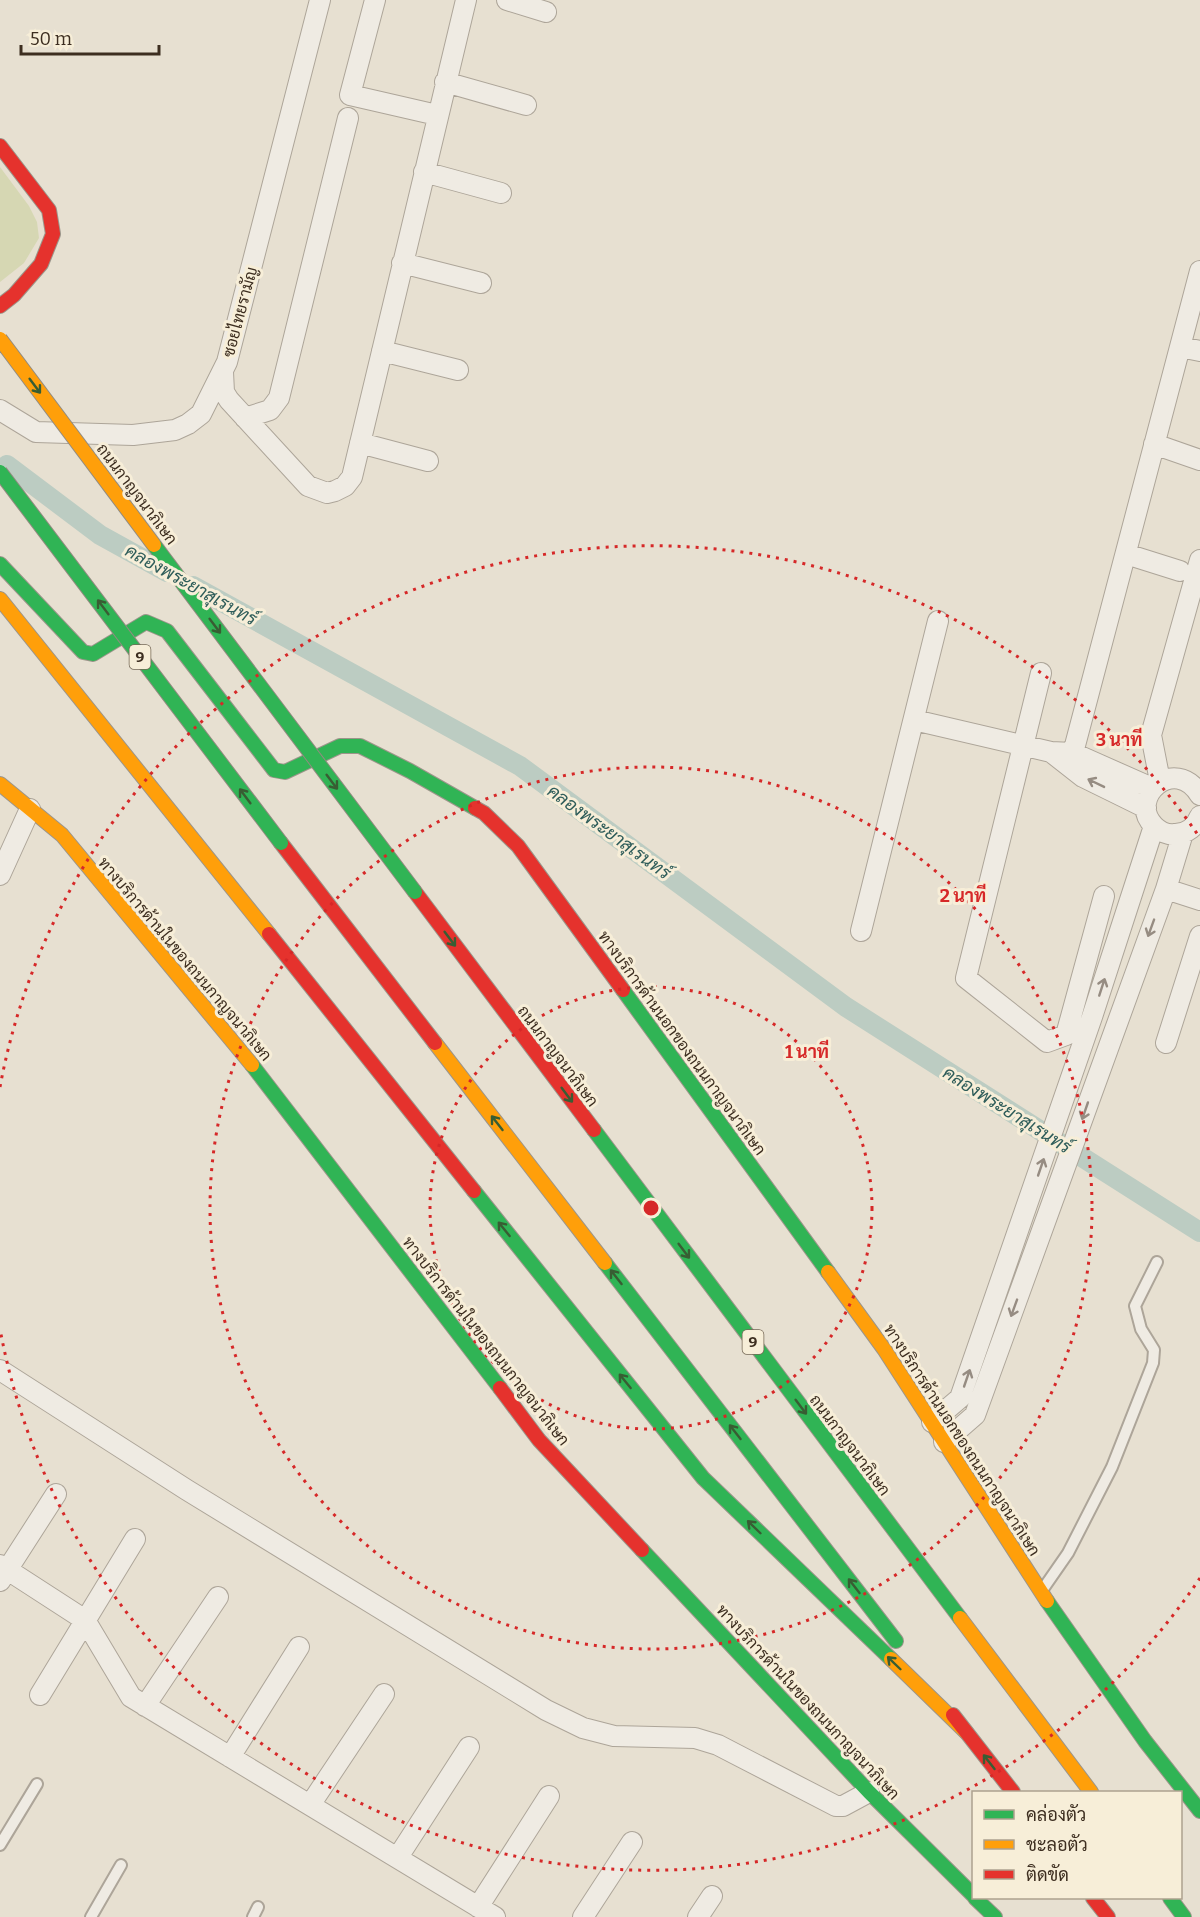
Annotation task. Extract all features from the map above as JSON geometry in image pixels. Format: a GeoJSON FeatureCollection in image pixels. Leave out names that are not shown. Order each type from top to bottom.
{"type":"FeatureCollection","features":[{"type":"Feature","properties":{"kind":"main road"},"geometry":{"type":"LineString","coordinates":[[0,146],[49,210],[53,234],[41,264],[14,295],[0,306]]}},
{"type":"Feature","properties":{"kind":"main road","name":"ถนนกาญจนาภิเษก"},"geometry":{"type":"LineString","coordinates":[[0,339],[1090,1791]]}},
{"type":"Feature","properties":{"kind":"main road","name":"9"},"geometry":{"type":"LineString","coordinates":[[0,472],[281,843],[1011,1791]]}},
{"type":"Feature","properties":{"kind":"main road","name":"ทางบริการด้านนอกของถนนกาญจนาภิเษก"},"geometry":{"type":"LineString","coordinates":[[0,564],[83,652],[93,654],[146,622],[167,631],[274,771],[285,772],[340,746],[360,746],[484,813],[518,846],[884,1349],[1041,1592],[1145,1741],[1200,1811]]}},
{"type":"Feature","properties":{"kind":"main road"},"geometry":{"type":"LineString","coordinates":[[0,599],[703,1478],[966,1732]]}},
{"type":"Feature","properties":{"kind":"main road","name":"ทางบริการด้านในของถนนกาญจนาภิเษก"},"geometry":{"type":"LineString","coordinates":[[0,784],[62,835],[264,1079],[539,1440],[868,1792],[972,1895]]}},
{"type":"Feature","properties":{"kind":"main road","name":"ทางบริการด้านในของถนนกาญจนาภิเษก"},"geometry":{"type":"LineString","coordinates":[[976,1899],[995,1917]]}},
{"type":"Feature","properties":{"kind":"main road"},"geometry":{"type":"LineString","coordinates":[[1094,1899],[1108,1917]]}},
{"type":"Feature","properties":{"kind":"main road"},"geometry":{"type":"LineString","coordinates":[[1171,1899],[1184,1917]]}},
{"type":"Feature","properties":{"kind":"street","name":"ซอยไทยรามัญ"},"geometry":{"type":"LineString","coordinates":[[0,410],[36,432],[133,435],[175,430],[201,414],[223,372],[230,351],[320,0]]}},
{"type":"Feature","properties":{"kind":"street"},"geometry":{"type":"LineString","coordinates":[[375,0],[350,95],[437,115]]}},
{"type":"Feature","properties":{"kind":"street"},"geometry":{"type":"LineString","coordinates":[[223,372],[224,392],[308,486],[327,493],[345,486],[352,477],[466,0]]}},
{"type":"Feature","properties":{"kind":"street"},"geometry":{"type":"LineString","coordinates":[[507,0],[546,12]]}},
{"type":"Feature","properties":{"kind":"street"},"geometry":{"type":"LineString","coordinates":[[445,82],[526,105]]}},
{"type":"Feature","properties":{"kind":"street"},"geometry":{"type":"LineString","coordinates":[[245,418],[270,410],[279,398],[348,118]]}},
{"type":"Feature","properties":{"kind":"street"},"geometry":{"type":"LineString","coordinates":[[424,172],[501,193]]}},
{"type":"Feature","properties":{"kind":"street"},"geometry":{"type":"LineString","coordinates":[[402,263],[481,283]]}},
{"type":"Feature","properties":{"kind":"street"},"geometry":{"type":"LineString","coordinates":[[1073,753],[1200,271]]}},
{"type":"Feature","properties":{"kind":"street"},"geometry":{"type":"LineString","coordinates":[[1180,347],[1200,351]]}},
{"type":"Feature","properties":{"kind":"street"},"geometry":{"type":"LineString","coordinates":[[381,351],[458,370]]}},
{"type":"Feature","properties":{"kind":"street"},"geometry":{"type":"LineString","coordinates":[[360,443],[428,461]]}},
{"type":"Feature","properties":{"kind":"street"},"geometry":{"type":"LineString","coordinates":[[1154,444],[1200,460]]}},
{"type":"Feature","properties":{"kind":"street"},"geometry":{"type":"LineString","coordinates":[[1126,554],[1179,571]]}},
{"type":"Feature","properties":{"kind":"street"},"geometry":{"type":"LineString","coordinates":[[1156,785],[1151,735],[1200,561]]}},
{"type":"Feature","properties":{"kind":"street"},"geometry":{"type":"LineString","coordinates":[[861,931],[938,621]]}},
{"type":"Feature","properties":{"kind":"street"},"geometry":{"type":"LineString","coordinates":[[1041,673],[966,978],[1047,1042],[1066,1035],[1104,896]]}},
{"type":"Feature","properties":{"kind":"street"},"geometry":{"type":"LineString","coordinates":[[914,720],[1051,752],[1073,753],[1156,785]]}},
{"type":"Feature","properties":{"kind":"street"},"geometry":{"type":"LineString","coordinates":[[1051,752],[1083,777],[1146,808]]}},
{"type":"Feature","properties":{"kind":"street"},"geometry":{"type":"LineString","coordinates":[[1197,787],[1175,778],[1156,785],[1148,794],[1146,808],[1154,826],[1168,834],[1183,833],[1195,825],[1200,818]]}},
{"type":"Feature","properties":{"kind":"street"},"geometry":{"type":"LineString","coordinates":[[0,875],[30,809]]}},
{"type":"Feature","properties":{"kind":"street"},"geometry":{"type":"LineString","coordinates":[[932,1422],[960,1398],[1092,1017],[1154,826]]}},
{"type":"Feature","properties":{"kind":"street"},"geometry":{"type":"LineString","coordinates":[[944,1442],[975,1415],[1166,889],[1183,833]]}},
{"type":"Feature","properties":{"kind":"street"},"geometry":{"type":"LineString","coordinates":[[1166,889],[1200,900]]}},
{"type":"Feature","properties":{"kind":"street"},"geometry":{"type":"LineString","coordinates":[[1166,1043],[1200,936]]}},
{"type":"Feature","properties":{"kind":"street"},"geometry":{"type":"LineString","coordinates":[[1092,1017],[1116,1026]]}},
{"type":"Feature","properties":{"kind":"street"},"geometry":{"type":"LineString","coordinates":[[1009,1261],[1028,1270]]}},
{"type":"Feature","properties":{"kind":"street"},"geometry":{"type":"LineString","coordinates":[[0,1370],[217,1508],[546,1710],[583,1728],[614,1736],[695,1738],[718,1745],[836,1806],[843,1806],[868,1792]]}},
{"type":"Feature","properties":{"kind":"street"},"geometry":{"type":"LineString","coordinates":[[56,1494],[2,1572],[85,1620],[131,1697],[495,1917]]}},
{"type":"Feature","properties":{"kind":"street"},"geometry":{"type":"LineString","coordinates":[[40,1695],[135,1539]]}},
{"type":"Feature","properties":{"kind":"street"},"geometry":{"type":"LineString","coordinates":[[146,1706],[218,1597]]}},
{"type":"Feature","properties":{"kind":"street"},"geometry":{"type":"LineString","coordinates":[[230,1756],[299,1647]]}},
{"type":"Feature","properties":{"kind":"street"},"geometry":{"type":"LineString","coordinates":[[310,1805],[384,1694]]}},
{"type":"Feature","properties":{"kind":"street"},"geometry":{"type":"LineString","coordinates":[[398,1857],[469,1747]]}},
{"type":"Feature","properties":{"kind":"street"},"geometry":{"type":"LineString","coordinates":[[478,1906],[549,1796]]}},
{"type":"Feature","properties":{"kind":"street"},"geometry":{"type":"LineString","coordinates":[[583,1917],[632,1842]]}},
{"type":"Feature","properties":{"kind":"street"},"geometry":{"type":"LineString","coordinates":[[699,1917],[712,1896]]}},
{"type":"Feature","properties":{"kind":"lane"},"geometry":{"type":"LineString","coordinates":[[1041,1592],[1068,1553],[1112,1467],[1153,1363],[1154,1350],[1141,1329],[1135,1306],[1157,1262]]}},
{"type":"Feature","properties":{"kind":"lane"},"geometry":{"type":"LineString","coordinates":[[0,1845],[37,1784]]}},
{"type":"Feature","properties":{"kind":"lane"},"geometry":{"type":"LineString","coordinates":[[91,1917],[121,1865]]}},
{"type":"Feature","properties":{"kind":"green space"},"geometry":{"type":"Polygon","coordinates":[[[0,167],[29,206],[37,222],[39,238],[24,263],[0,282],[0,167]]]}},
{"type":"Feature","properties":{"kind":"waterway","name":"คลองพระยาสุเรนทร์"},"geometry":{"type":"LineString","coordinates":[[7,465],[100,535],[167,572]]}},
{"type":"Feature","properties":{"kind":"waterway","name":"คลองพระยาสุเรนทร์"},"geometry":{"type":"LineString","coordinates":[[193,586],[520,766],[846,1007],[1200,1232]]}},
{"type":"Feature","properties":{"kind":"traffic: fast"},"geometry":{"type":"LineString","coordinates":[[0,472],[281,843]]}},
{"type":"Feature","properties":{"kind":"traffic: fast"},"geometry":{"type":"LineString","coordinates":[[154,545],[415,892]]}},
{"type":"Feature","properties":{"kind":"traffic: fast"},"geometry":{"type":"LineString","coordinates":[[0,564],[83,652],[93,654],[146,622],[167,631],[274,770],[285,772],[340,746],[360,746],[475,808]]}},
{"type":"Feature","properties":{"kind":"traffic: fast"},"geometry":{"type":"LineString","coordinates":[[623,990],[828,1272]]}},
{"type":"Feature","properties":{"kind":"traffic: fast"},"geometry":{"type":"LineString","coordinates":[[252,1065],[500,1388]]}},
{"type":"Feature","properties":{"kind":"traffic: fast"},"geometry":{"type":"LineString","coordinates":[[594,1130],[960,1618]]}},
{"type":"Feature","properties":{"kind":"traffic: fast"},"geometry":{"type":"LineString","coordinates":[[474,1191],[703,1478],[891,1659]]}},
{"type":"Feature","properties":{"kind":"traffic: fast"},"geometry":{"type":"LineString","coordinates":[[605,1263],[896,1641]]}},
{"type":"Feature","properties":{"kind":"traffic: fast"},"geometry":{"type":"LineString","coordinates":[[642,1550],[869,1792],[972,1894]]}},
{"type":"Feature","properties":{"kind":"traffic: fast"},"geometry":{"type":"LineString","coordinates":[[1047,1601],[1145,1741],[1200,1811]]}},
{"type":"Feature","properties":{"kind":"traffic: fast"},"geometry":{"type":"LineString","coordinates":[[976,1899],[995,1917]]}},
{"type":"Feature","properties":{"kind":"traffic: fast"},"geometry":{"type":"LineString","coordinates":[[1171,1899],[1184,1917]]}},
{"type":"Feature","properties":{"kind":"traffic: slow"},"geometry":{"type":"LineString","coordinates":[[0,339],[154,545]]}},
{"type":"Feature","properties":{"kind":"traffic: slow"},"geometry":{"type":"LineString","coordinates":[[0,599],[269,934]]}},
{"type":"Feature","properties":{"kind":"traffic: slow"},"geometry":{"type":"LineString","coordinates":[[0,784],[62,835],[252,1065]]}},
{"type":"Feature","properties":{"kind":"traffic: slow"},"geometry":{"type":"LineString","coordinates":[[435,1043],[605,1263]]}},
{"type":"Feature","properties":{"kind":"traffic: slow"},"geometry":{"type":"LineString","coordinates":[[828,1272],[884,1349],[1047,1601]]}},
{"type":"Feature","properties":{"kind":"traffic: slow"},"geometry":{"type":"LineString","coordinates":[[960,1618],[1090,1791]]}},
{"type":"Feature","properties":{"kind":"traffic: slow"},"geometry":{"type":"LineString","coordinates":[[891,1659],[966,1732]]}},
{"type":"Feature","properties":{"kind":"traffic: jam"},"geometry":{"type":"LineString","coordinates":[[0,146],[49,210],[53,234],[41,264],[14,295],[0,306]]}},
{"type":"Feature","properties":{"kind":"traffic: jam"},"geometry":{"type":"LineString","coordinates":[[475,808],[484,813],[518,846],[623,990]]}},
{"type":"Feature","properties":{"kind":"traffic: jam"},"geometry":{"type":"LineString","coordinates":[[281,843],[435,1043]]}},
{"type":"Feature","properties":{"kind":"traffic: jam"},"geometry":{"type":"LineString","coordinates":[[415,892],[594,1130]]}},
{"type":"Feature","properties":{"kind":"traffic: jam"},"geometry":{"type":"LineString","coordinates":[[269,934],[474,1191]]}},
{"type":"Feature","properties":{"kind":"traffic: jam"},"geometry":{"type":"LineString","coordinates":[[500,1388],[539,1440],[642,1550]]}},
{"type":"Feature","properties":{"kind":"traffic: jam"},"geometry":{"type":"LineString","coordinates":[[953,1715],[1012,1791]]}},
{"type":"Feature","properties":{"kind":"traffic: jam"},"geometry":{"type":"LineString","coordinates":[[1094,1899],[1108,1917]]}}]}
